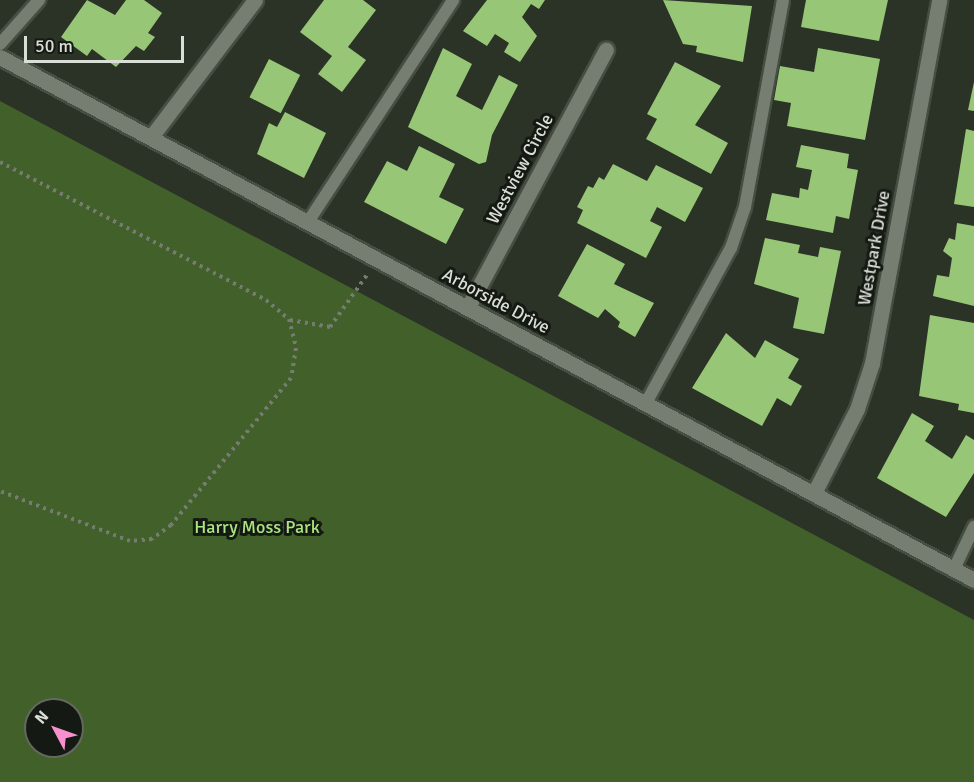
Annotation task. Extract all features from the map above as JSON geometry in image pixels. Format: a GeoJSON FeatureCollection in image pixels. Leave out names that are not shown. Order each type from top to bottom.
{"type":"FeatureCollection","features":[{"type":"Feature","properties":{"kind":"street"},"geometry":{"type":"LineString","coordinates":[[151,137],[255,0]]}},
{"type":"Feature","properties":{"kind":"street","name":"Westpark Drive"},"geometry":{"type":"LineString","coordinates":[[814,494],[856,410],[872,363],[939,0]]}},
{"type":"Feature","properties":{"kind":"street","name":"Westview Circle"},"geometry":{"type":"LineString","coordinates":[[468,307],[606,50]]}},
{"type":"Feature","properties":{"kind":"street","name":"Arborside Drive"},"geometry":{"type":"LineString","coordinates":[[0,57],[974,580]]}},
{"type":"Feature","properties":{"kind":"lane"},"geometry":{"type":"LineString","coordinates":[[0,44],[39,0]]}},
{"type":"Feature","properties":{"kind":"lane"},"geometry":{"type":"LineString","coordinates":[[308,222],[453,0]]}},
{"type":"Feature","properties":{"kind":"lane"},"geometry":{"type":"LineString","coordinates":[[646,403],[731,248],[745,207],[783,0]]}},
{"type":"Feature","properties":{"kind":"lane"},"geometry":{"type":"LineString","coordinates":[[954,569],[974,527]]}},
{"type":"Feature","properties":{"kind":"path"},"geometry":{"type":"LineString","coordinates":[[0,162],[230,277],[289,319],[330,327],[347,311],[376,260]]}},
{"type":"Feature","properties":{"kind":"path"},"geometry":{"type":"LineString","coordinates":[[0,491],[130,541],[163,533],[291,378],[296,348],[289,319]]}},
{"type":"Feature","properties":{"kind":"green space","name":"Harry Moss Park"},"geometry":{"type":"Polygon","coordinates":[[[0,101],[974,620],[974,782],[0,782],[0,101]]]}},
{"type":"Feature","properties":{"kind":"building"},"geometry":{"type":"Polygon","coordinates":[[[87,0],[115,15],[126,0],[144,0],[162,13],[148,33],[155,37],[144,51],[136,46],[116,67],[92,49],[87,56],[61,37],[87,0]]]}},
{"type":"Feature","properties":{"kind":"building"},"geometry":{"type":"Polygon","coordinates":[[[324,0],[363,0],[376,10],[348,47],[366,60],[342,92],[318,74],[332,56],[300,32],[324,0]]]}},
{"type":"Feature","properties":{"kind":"building"},"geometry":{"type":"Polygon","coordinates":[[[487,0],[545,0],[539,9],[531,4],[522,17],[537,36],[520,62],[504,52],[509,43],[495,34],[487,46],[463,31],[487,0]]]}},
{"type":"Feature","properties":{"kind":"building"},"geometry":{"type":"Polygon","coordinates":[[[663,0],[752,6],[743,62],[696,52],[697,46],[683,44],[663,0]]]}},
{"type":"Feature","properties":{"kind":"building"},"geometry":{"type":"Polygon","coordinates":[[[806,0],[888,0],[879,41],[801,27],[806,0]]]}},
{"type":"Feature","properties":{"kind":"building"},"geometry":{"type":"Polygon","coordinates":[[[443,48],[472,64],[456,96],[482,110],[499,75],[518,85],[492,135],[486,162],[479,164],[408,127],[443,48]]]}},
{"type":"Feature","properties":{"kind":"building"},"geometry":{"type":"Polygon","coordinates":[[[818,48],[880,59],[865,140],[787,126],[791,103],[774,100],[780,66],[814,72],[818,48]]]}},
{"type":"Feature","properties":{"kind":"building"},"geometry":{"type":"Polygon","coordinates":[[[269,59],[300,75],[281,113],[249,97],[269,59]]]}},
{"type":"Feature","properties":{"kind":"building"},"geometry":{"type":"Polygon","coordinates":[[[675,62],[721,86],[695,125],[728,143],[711,174],[646,139],[657,119],[647,114],[675,62]]]}},
{"type":"Feature","properties":{"kind":"building"},"geometry":{"type":"Polygon","coordinates":[[[974,82],[974,111],[968,110],[974,82]]]}},
{"type":"Feature","properties":{"kind":"building"},"geometry":{"type":"Polygon","coordinates":[[[285,112],[326,133],[304,178],[257,154],[269,123],[277,127],[285,112]]]}},
{"type":"Feature","properties":{"kind":"building"},"geometry":{"type":"Polygon","coordinates":[[[966,129],[974,131],[974,207],[954,204],[966,129]]]}},
{"type":"Feature","properties":{"kind":"building"},"geometry":{"type":"Polygon","coordinates":[[[801,145],[849,154],[847,168],[858,170],[849,219],[836,216],[833,233],[766,220],[772,193],[799,198],[800,188],[808,190],[812,170],[796,167],[801,145]]]}},
{"type":"Feature","properties":{"kind":"building"},"geometry":{"type":"Polygon","coordinates":[[[419,146],[455,164],[439,197],[464,209],[446,244],[364,202],[387,161],[407,171],[419,146]]]}},
{"type":"Feature","properties":{"kind":"building"},"geometry":{"type":"Polygon","coordinates":[[[613,164],[647,181],[656,165],[703,188],[685,222],[657,207],[650,221],[662,227],[646,258],[577,223],[583,210],[577,207],[588,186],[593,188],[599,177],[604,180],[613,164]]]}},
{"type":"Feature","properties":{"kind":"building"},"geometry":{"type":"Polygon","coordinates":[[[957,223],[974,226],[974,306],[933,296],[937,275],[949,277],[952,258],[943,251],[949,238],[955,240],[957,223]]]}},
{"type":"Feature","properties":{"kind":"building"},"geometry":{"type":"Polygon","coordinates":[[[765,238],[800,245],[798,253],[818,257],[820,247],[841,251],[824,334],[793,328],[799,298],[754,284],[765,238]]]}},
{"type":"Feature","properties":{"kind":"building"},"geometry":{"type":"Polygon","coordinates":[[[587,244],[625,264],[614,284],[654,303],[635,337],[618,327],[620,322],[605,309],[598,318],[558,296],[587,244]]]}},
{"type":"Feature","properties":{"kind":"building"},"geometry":{"type":"Polygon","coordinates":[[[930,315],[974,323],[974,413],[958,410],[959,404],[919,396],[930,315]]]}},
{"type":"Feature","properties":{"kind":"building"},"geometry":{"type":"Polygon","coordinates":[[[726,333],[755,358],[765,340],[799,359],[788,378],[802,386],[791,406],[777,398],[762,426],[692,388],[726,333]]]}},
{"type":"Feature","properties":{"kind":"building"},"geometry":{"type":"Polygon","coordinates":[[[912,413],[934,426],[925,441],[952,459],[966,435],[974,440],[974,473],[946,517],[877,478],[912,413]]]}}]}
